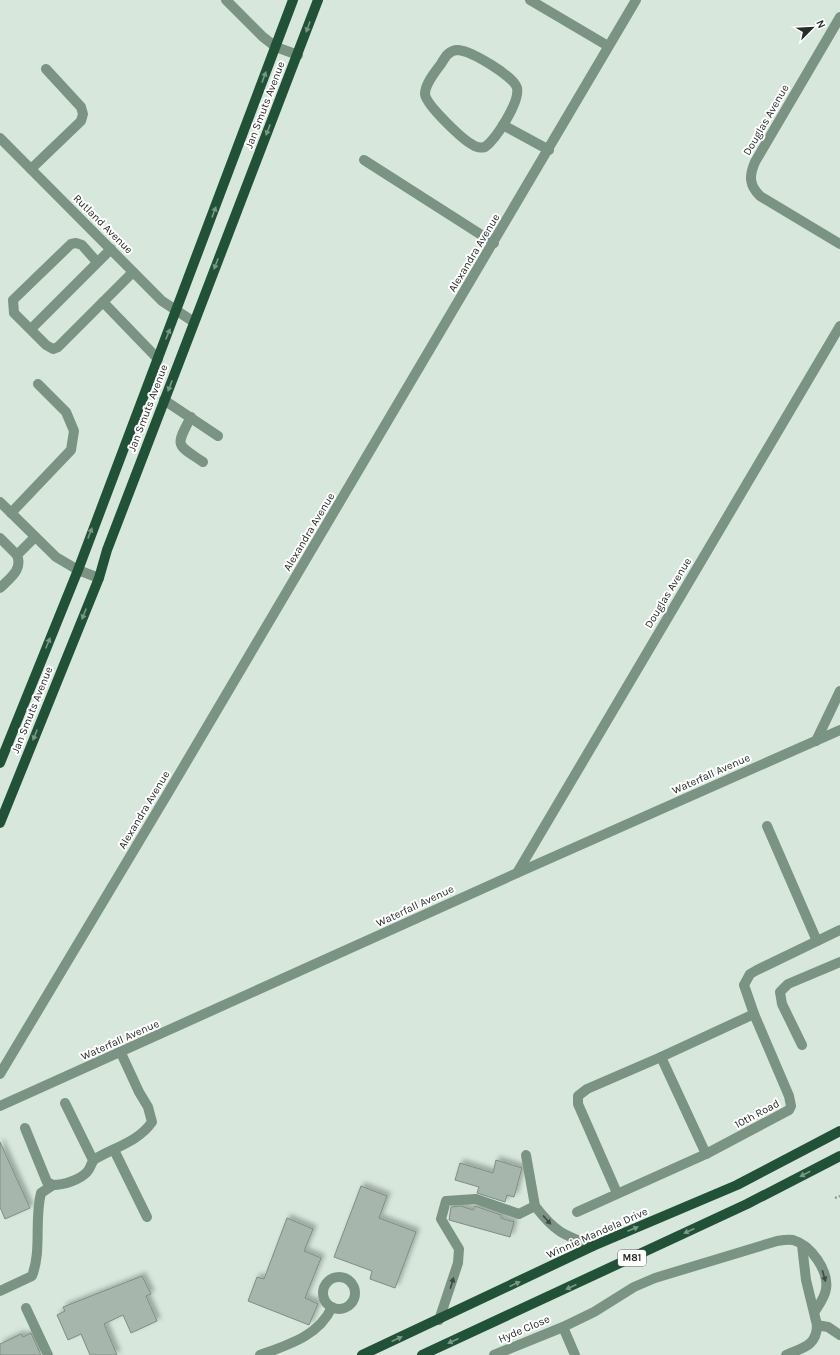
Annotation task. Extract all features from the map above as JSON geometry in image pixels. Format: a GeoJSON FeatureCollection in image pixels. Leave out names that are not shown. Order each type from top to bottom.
{"type":"FeatureCollection","features":[{"type":"Feature","properties":{"kind":"main road","name":"Jan Smuts Avenue"},"geometry":{"type":"LineString","coordinates":[[0,763],[78,570],[88,540],[177,312],[293,0]]}},
{"type":"Feature","properties":{"kind":"main road","name":"Jan Smuts Avenue"},"geometry":{"type":"LineString","coordinates":[[0,823],[99,578],[107,550],[318,0]]}},
{"type":"Feature","properties":{"kind":"main road","name":"Winnie Mandela Drive"},"geometry":{"type":"LineString","coordinates":[[362,1355],[439,1320],[593,1246],[737,1185],[840,1131]]}},
{"type":"Feature","properties":{"kind":"main road","name":"M81"},"geometry":{"type":"LineString","coordinates":[[422,1355],[747,1204],[840,1156]]}},
{"type":"Feature","properties":{"kind":"street"},"geometry":{"type":"LineString","coordinates":[[226,0],[263,37],[276,47],[298,55]]}},
{"type":"Feature","properties":{"kind":"street"},"geometry":{"type":"LineString","coordinates":[[530,0],[608,46]]}},
{"type":"Feature","properties":{"kind":"street","name":"Alexandra Avenue"},"geometry":{"type":"LineString","coordinates":[[0,1074],[549,150],[633,1]]}},
{"type":"Feature","properties":{"kind":"street","name":"Douglas Avenue"},"geometry":{"type":"LineString","coordinates":[[840,18],[755,162],[750,177],[754,189],[760,196],[840,244]]}},
{"type":"Feature","properties":{"kind":"street"},"geometry":{"type":"LineString","coordinates":[[455,50],[467,52],[514,82],[518,94],[503,125],[488,145],[482,148],[475,146],[437,113],[428,102],[425,94],[427,89],[449,53],[455,50]]}},
{"type":"Feature","properties":{"kind":"street"},"geometry":{"type":"LineString","coordinates":[[31,169],[81,121],[83,114],[81,107],[46,69]]}},
{"type":"Feature","properties":{"kind":"street"},"geometry":{"type":"LineString","coordinates":[[503,125],[549,150]]}},
{"type":"Feature","properties":{"kind":"street","name":"Rutland Avenue"},"geometry":{"type":"LineString","coordinates":[[0,138],[162,301],[194,322]]}},
{"type":"Feature","properties":{"kind":"street"},"geometry":{"type":"LineString","coordinates":[[364,160],[494,243]]}},
{"type":"Feature","properties":{"kind":"street"},"geometry":{"type":"LineString","coordinates":[[98,262],[82,245],[76,243],[71,244],[13,300],[12,306],[14,313],[46,344],[53,348],[58,347],[133,272]]}},
{"type":"Feature","properties":{"kind":"street"},"geometry":{"type":"LineString","coordinates":[[31,329],[111,249]]}},
{"type":"Feature","properties":{"kind":"street"},"geometry":{"type":"LineString","coordinates":[[103,302],[158,359]]}},
{"type":"Feature","properties":{"kind":"street","name":"Douglas Avenue"},"geometry":{"type":"LineString","coordinates":[[517,873],[840,326]]}},
{"type":"Feature","properties":{"kind":"street"},"geometry":{"type":"LineString","coordinates":[[11,513],[71,450],[74,432],[66,412],[38,384]]}},
{"type":"Feature","properties":{"kind":"street"},"geometry":{"type":"LineString","coordinates":[[164,400],[218,436]]}},
{"type":"Feature","properties":{"kind":"street"},"geometry":{"type":"LineString","coordinates":[[191,417],[179,439],[179,444],[182,448],[203,462]]}},
{"type":"Feature","properties":{"kind":"street"},"geometry":{"type":"LineString","coordinates":[[0,502],[56,557],[78,570],[99,578]]}},
{"type":"Feature","properties":{"kind":"street"},"geometry":{"type":"LineString","coordinates":[[17,555],[35,537]]}},
{"type":"Feature","properties":{"kind":"street"},"geometry":{"type":"LineString","coordinates":[[0,538],[17,555],[20,562],[18,570],[0,588]]}},
{"type":"Feature","properties":{"kind":"street"},"geometry":{"type":"LineString","coordinates":[[816,741],[840,691]]}},
{"type":"Feature","properties":{"kind":"street","name":"Waterfall Avenue"},"geometry":{"type":"LineString","coordinates":[[0,1106],[121,1053],[517,873],[840,730]]}},
{"type":"Feature","properties":{"kind":"street"},"geometry":{"type":"LineString","coordinates":[[767,826],[817,941]]}},
{"type":"Feature","properties":{"kind":"street","name":"10th Road"},"geometry":{"type":"LineString","coordinates":[[576,1212],[706,1154],[786,1113],[791,1106],[789,1096],[754,1014],[744,985],[750,974],[840,930]]}},
{"type":"Feature","properties":{"kind":"street"},"geometry":{"type":"LineString","coordinates":[[802,1045],[782,1004],[780,992],[788,984],[840,962]]}},
{"type":"Feature","properties":{"kind":"street"},"geometry":{"type":"LineString","coordinates":[[617,1193],[578,1104],[578,1096],[587,1089],[754,1014]]}},
{"type":"Feature","properties":{"kind":"street"},"geometry":{"type":"LineString","coordinates":[[0,1291],[32,1276],[36,1264],[38,1205],[41,1193],[53,1185],[70,1182],[87,1173],[93,1160],[114,1150],[146,1131],[152,1122],[148,1107],[139,1092],[121,1053]]}},
{"type":"Feature","properties":{"kind":"street"},"geometry":{"type":"LineString","coordinates":[[661,1057],[706,1154]]}},
{"type":"Feature","properties":{"kind":"street"},"geometry":{"type":"LineString","coordinates":[[66,1104],[93,1160]]}},
{"type":"Feature","properties":{"kind":"street"},"geometry":{"type":"LineString","coordinates":[[25,1128],[47,1182],[53,1185]]}},
{"type":"Feature","properties":{"kind":"street"},"geometry":{"type":"LineString","coordinates":[[114,1150],[147,1217]]}},
{"type":"Feature","properties":{"kind":"street"},"geometry":{"type":"LineString","coordinates":[[526,1155],[535,1206],[548,1222],[563,1235],[593,1246]]}},
{"type":"Feature","properties":{"kind":"street"},"geometry":{"type":"LineString","coordinates":[[439,1320],[451,1288],[459,1256],[459,1248],[441,1219],[446,1201],[476,1199],[519,1214],[535,1206]]}},
{"type":"Feature","properties":{"kind":"street","name":"Hyde Close"},"geometry":{"type":"LineString","coordinates":[[494,1355],[563,1327],[594,1312],[634,1287],[654,1278],[777,1241],[794,1240],[802,1245]]}},
{"type":"Feature","properties":{"kind":"street"},"geometry":{"type":"LineString","coordinates":[[802,1245],[818,1262],[826,1279],[826,1292],[815,1311]]}},
{"type":"Feature","properties":{"kind":"street"},"geometry":{"type":"LineString","coordinates":[[786,1355],[813,1342],[817,1335],[818,1325],[806,1280],[802,1245]]}},
{"type":"Feature","properties":{"kind":"street"},"geometry":{"type":"LineString","coordinates":[[260,1355],[304,1337],[315,1330],[322,1324],[332,1307]]}},
{"type":"Feature","properties":{"kind":"street"},"geometry":{"type":"LineString","coordinates":[[26,1308],[48,1355]]}},
{"type":"Feature","properties":{"kind":"street"},"geometry":{"type":"LineString","coordinates":[[818,1325],[837,1333]]}},
{"type":"Feature","properties":{"kind":"street"},"geometry":{"type":"LineString","coordinates":[[563,1327],[575,1355]]}},
{"type":"Feature","properties":{"kind":"path"},"geometry":{"type":"LineString","coordinates":[[835,1198],[840,1196]]}},
{"type":"Feature","properties":{"kind":"building"},"geometry":{"type":"Polygon","coordinates":[[[0,1142],[30,1208],[5,1219],[0,1207],[0,1142]]]}},
{"type":"Feature","properties":{"kind":"building"},"geometry":{"type":"Polygon","coordinates":[[[496,1160],[522,1168],[514,1197],[507,1195],[505,1202],[477,1193],[479,1187],[455,1180],[460,1163],[493,1173],[496,1160]]]}},
{"type":"Feature","properties":{"kind":"building"},"geometry":{"type":"Polygon","coordinates":[[[361,1186],[387,1196],[379,1218],[416,1232],[395,1288],[370,1279],[372,1271],[334,1257],[361,1186]]]}},
{"type":"Feature","properties":{"kind":"building"},"geometry":{"type":"Polygon","coordinates":[[[461,1206],[473,1210],[475,1206],[501,1215],[501,1218],[514,1222],[510,1237],[449,1220],[451,1207],[461,1206]]]}},
{"type":"Feature","properties":{"kind":"building"},"geometry":{"type":"Polygon","coordinates":[[[287,1218],[313,1229],[304,1251],[321,1258],[305,1298],[318,1304],[309,1325],[248,1301],[257,1277],[264,1279],[287,1218]]]}},
{"type":"Feature","properties":{"kind":"building"},"geometry":{"type":"Polygon","coordinates":[[[142,1276],[151,1294],[146,1296],[157,1321],[131,1333],[123,1315],[104,1324],[117,1355],[90,1355],[81,1334],[68,1340],[57,1315],[65,1311],[63,1307],[142,1276]]]}},
{"type":"Feature","properties":{"kind":"building"},"geometry":{"type":"Polygon","coordinates":[[[31,1333],[41,1355],[0,1355],[0,1344],[21,1334],[23,1337],[31,1333]]]}}]}
